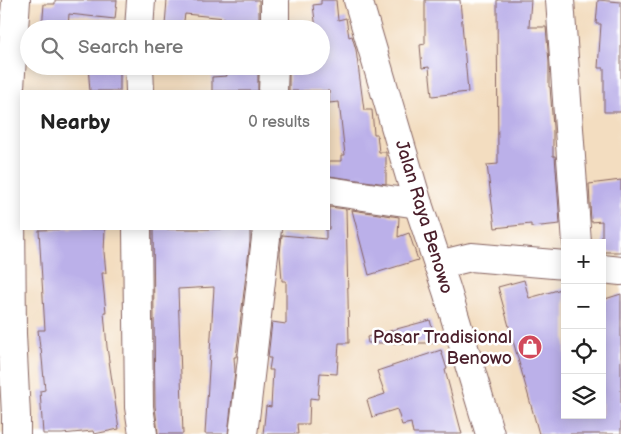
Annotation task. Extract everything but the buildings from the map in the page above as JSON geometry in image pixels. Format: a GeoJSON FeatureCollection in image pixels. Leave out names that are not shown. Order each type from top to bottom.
{"type":"FeatureCollection","features":[{"type":"Feature","properties":{"kind":"street"},"geometry":{"type":"LineString","coordinates":[[16,0],[10,87],[12,334],[16,434]]}},
{"type":"Feature","properties":{"kind":"street"},"geometry":{"type":"LineString","coordinates":[[140,20],[141,0]]}},
{"type":"Feature","properties":{"kind":"street"},"geometry":{"type":"LineString","coordinates":[[275,0],[275,20]]}},
{"type":"Feature","properties":{"kind":"street","name":"Jalan Raya Benowo"},"geometry":{"type":"LineString","coordinates":[[358,0],[418,204],[490,434]]}},
{"type":"Feature","properties":{"kind":"street"},"geometry":{"type":"LineString","coordinates":[[560,0],[577,239]]}},
{"type":"Feature","properties":{"kind":"street"},"geometry":{"type":"LineString","coordinates":[[139,75],[140,90]]}},
{"type":"Feature","properties":{"kind":"street"},"geometry":{"type":"LineString","coordinates":[[273,90],[274,75]]}},
{"type":"Feature","properties":{"kind":"street"},"geometry":{"type":"LineString","coordinates":[[330,191],[418,204]]}},
{"type":"Feature","properties":{"kind":"street"},"geometry":{"type":"LineString","coordinates":[[137,230],[139,407],[142,434]]}},
{"type":"Feature","properties":{"kind":"street"},"geometry":{"type":"LineString","coordinates":[[243,434],[266,230]]}},
{"type":"Feature","properties":{"kind":"street"},"geometry":{"type":"LineString","coordinates":[[438,265],[471,257],[561,265]]}},
{"type":"Feature","properties":{"kind":"street"},"geometry":{"type":"LineString","coordinates":[[606,269],[621,271]]}},
{"type":"Feature","properties":{"kind":"place","name":"Pasar Tradisional Benowo"},"geometry":{"type":"Point","coordinates":[530,347]}}]}
